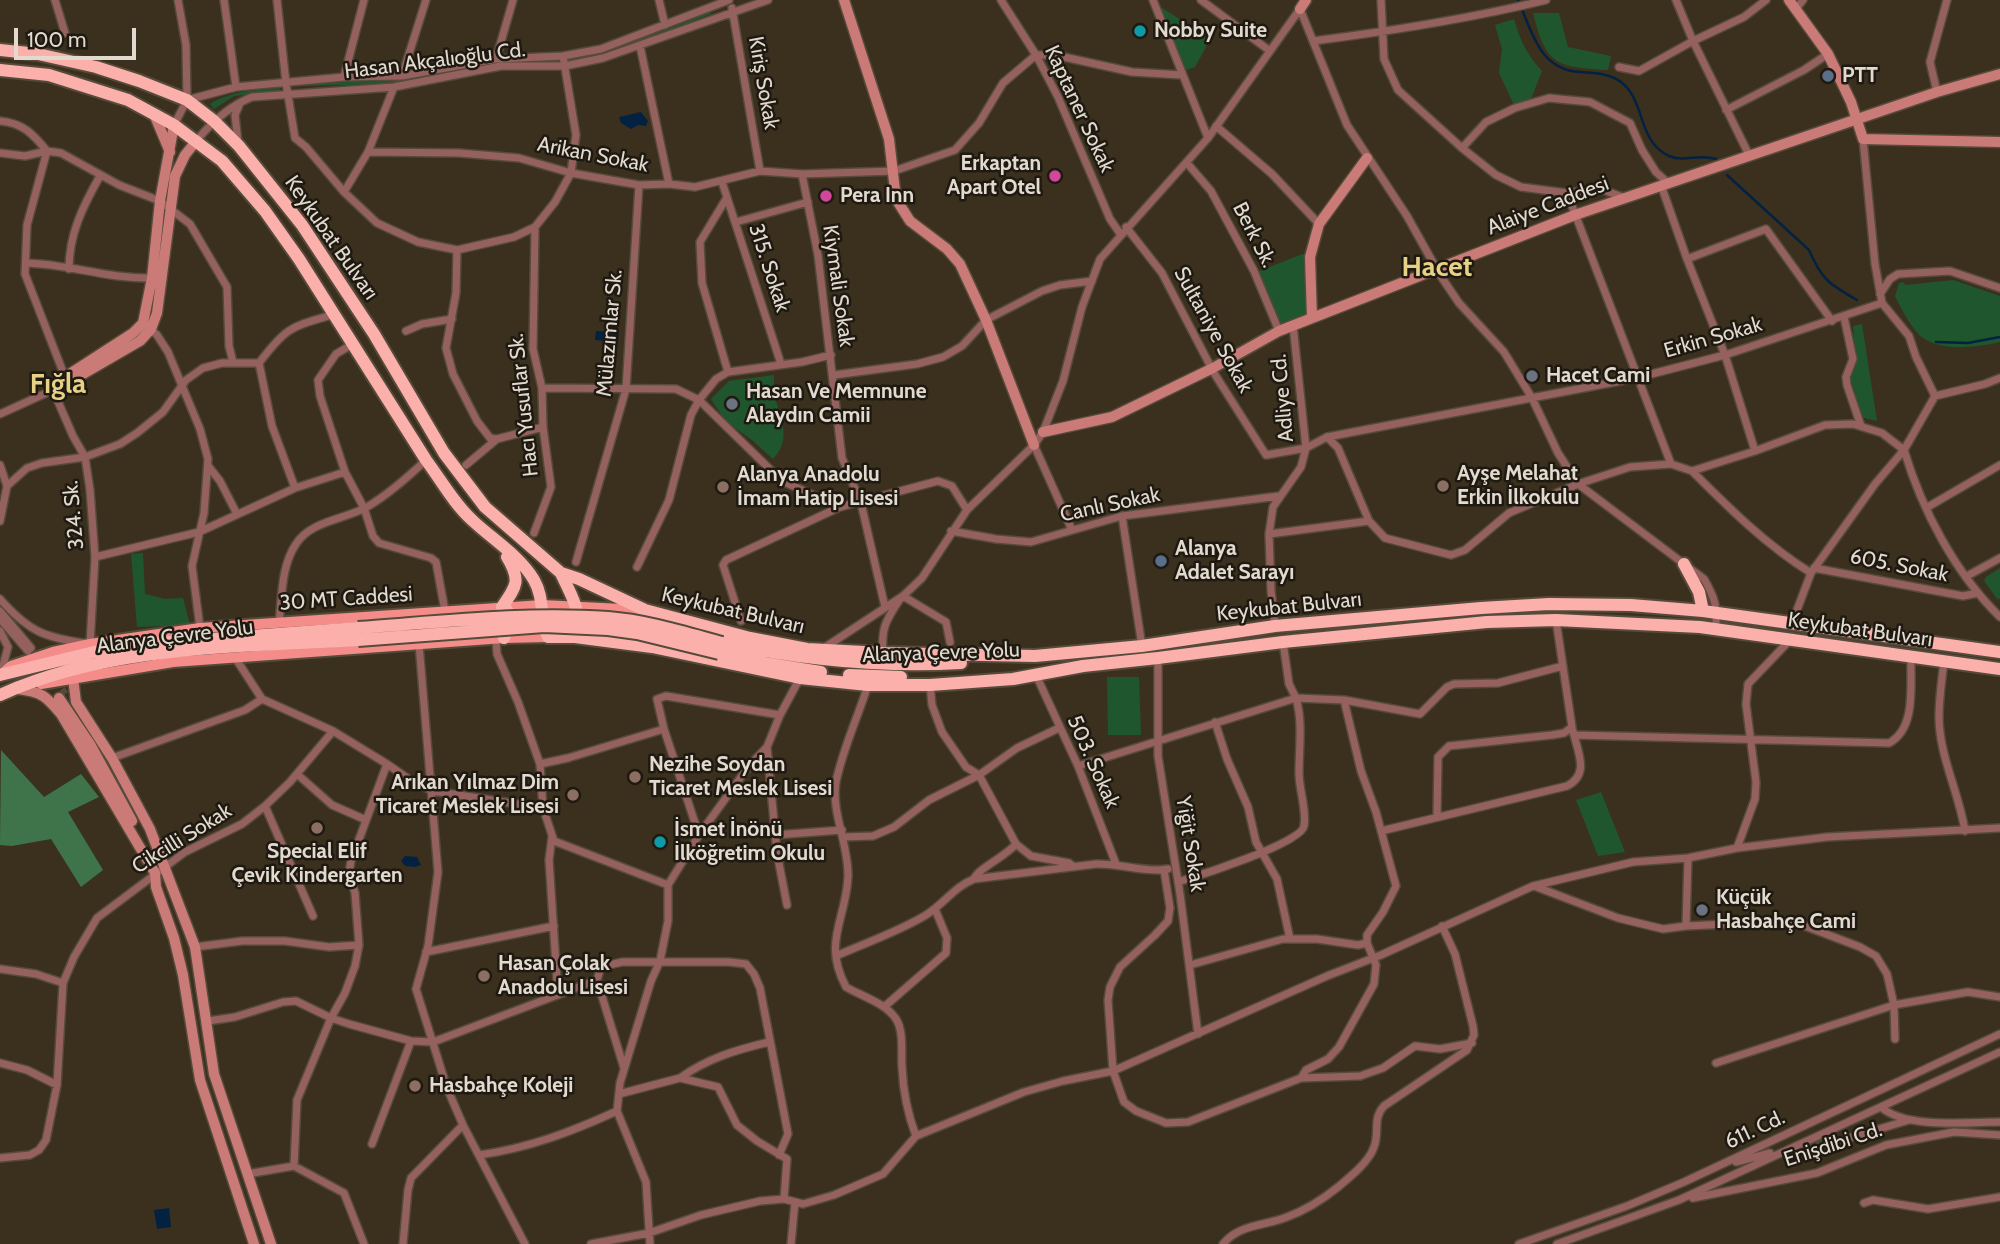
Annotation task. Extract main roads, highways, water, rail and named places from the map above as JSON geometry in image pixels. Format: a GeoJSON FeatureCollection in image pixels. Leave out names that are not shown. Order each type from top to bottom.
{"type":"FeatureCollection","features":[{"type":"Feature","properties":{"kind":"highway","name":"Keykubat Bulvarı"},"geometry":{"type":"LineString","coordinates":[[0,50],[38,54],[96,67],[187,100],[214,121],[239,146],[302,225],[374,334],[444,453],[485,507],[561,573],[645,610],[750,638],[820,650],[883,653],[1035,656],[1142,646],[1275,626],[1549,604],[1703,611],[2000,652]]}},
{"type":"Feature","properties":{"kind":"highway","name":"Keykubat Bulvarı"},"geometry":{"type":"LineString","coordinates":[[0,70],[49,75],[128,100],[174,125],[222,161],[265,211],[335,314],[426,460],[470,518],[528,571],[536,583],[548,637]]}},
{"type":"Feature","properties":{"kind":"highway"},"geometry":{"type":"LineString","coordinates":[[497,541],[515,569],[517,581],[514,591],[502,607],[507,610],[510,621],[500,639]]}},
{"type":"Feature","properties":{"kind":"highway"},"geometry":{"type":"LineString","coordinates":[[1684,564],[1699,593],[1703,611]]}},
{"type":"Feature","properties":{"kind":"highway"},"geometry":{"type":"LineString","coordinates":[[561,573],[579,622],[575,636]]}},
{"type":"Feature","properties":{"kind":"highway"},"geometry":{"type":"LineString","coordinates":[[619,643],[614,624],[619,614],[628,609]]}},
{"type":"Feature","properties":{"kind":"highway","name":"Keykubat Bulvarı"},"geometry":{"type":"LineString","coordinates":[[1083,666],[1283,642],[1487,622],[1556,620],[1700,626],[2000,669]]}},
{"type":"Feature","properties":{"kind":"highway","name":"Keykubat Bulvarı"},"geometry":{"type":"LineString","coordinates":[[358,634],[544,626],[608,629],[721,648]]}},
{"type":"Feature","properties":{"kind":"highway","name":"Alanya Çevre Yolu"},"geometry":{"type":"LineString","coordinates":[[1,674],[64,670],[177,652],[358,634]]}},
{"type":"Feature","properties":{"kind":"highway"},"geometry":{"type":"LineString","coordinates":[[548,637],[575,636],[652,647],[800,678],[868,685],[930,685],[1013,679],[1083,666]]}},
{"type":"Feature","properties":{"kind":"highway","name":"Alanya Çevre Yolu"},"geometry":{"type":"LineString","coordinates":[[721,648],[866,664],[956,663],[1035,656]]}},
{"type":"Feature","properties":{"kind":"highway","name":"Alanya Çevre Yolu"},"geometry":{"type":"LineString","coordinates":[[721,648],[769,664],[851,676],[914,677],[1083,666]]}},
{"type":"Feature","properties":{"kind":"highway","name":"Alanya Çevre Yolu"},"geometry":{"type":"LineString","coordinates":[[0,695],[64,670]]}},
{"type":"Feature","properties":{"kind":"main road","name":"30 MT Caddesi"},"geometry":{"type":"LineString","coordinates":[[1,674],[11,666],[52,652],[201,628],[542,605],[645,610]]}},
{"type":"Feature","properties":{"kind":"main road"},"geometry":{"type":"LineString","coordinates":[[64,670],[548,637]]}},
{"type":"Feature","properties":{"kind":"water"},"geometry":{"type":"Polygon","coordinates":[[[641,112],[648,121],[646,126],[638,125],[631,129],[621,123],[619,117],[641,112]]]}},
{"type":"Feature","properties":{"kind":"water"},"geometry":{"type":"Polygon","coordinates":[[[596,331],[619,333],[618,342],[595,340],[596,331]]]}},
{"type":"Feature","properties":{"kind":"water"},"geometry":{"type":"Polygon","coordinates":[[[405,856],[417,857],[421,865],[405,866],[401,861],[405,856]]]}},
{"type":"Feature","properties":{"kind":"water"},"geometry":{"type":"Polygon","coordinates":[[[169,1208],[171,1227],[157,1229],[154,1210],[169,1208]]]}},
{"type":"Feature","properties":{"kind":"waterway"},"geometry":{"type":"LineString","coordinates":[[1518,0],[1533,36],[1546,57],[1566,70],[1601,74],[1621,82],[1635,99],[1646,131],[1659,149],[1675,158],[1716,159]]}},
{"type":"Feature","properties":{"kind":"waterway"},"geometry":{"type":"LineString","coordinates":[[1727,175],[1809,250],[1827,280],[1857,300]]}},
{"type":"Feature","properties":{"kind":"waterway"},"geometry":{"type":"LineString","coordinates":[[1936,342],[1968,343],[2000,337]]}},
{"type":"Feature","properties":{"kind":"tunnel"},"geometry":{"type":"LineString","coordinates":[[52,678],[64,695]]}},
{"type":"Feature","properties":{"kind":"tunnel"},"geometry":{"type":"LineString","coordinates":[[1795,1148],[1846,1139]]}},
{"type":"Feature","properties":{"kind":"place","name":"Nobby Suite"},"geometry":{"type":"Point","coordinates":[1140,31]}},
{"type":"Feature","properties":{"kind":"place","name":"PTT"},"geometry":{"type":"Point","coordinates":[1828,76]}},
{"type":"Feature","properties":{"kind":"place","name":"Erkaptan Apart Otel"},"geometry":{"type":"Point","coordinates":[1055,176]}},
{"type":"Feature","properties":{"kind":"place","name":"Pera Inn"},"geometry":{"type":"Point","coordinates":[826,196]}},
{"type":"Feature","properties":{"kind":"place","name":"Hacet Cami"},"geometry":{"type":"Point","coordinates":[1532,376]}},
{"type":"Feature","properties":{"kind":"place","name":"Hasan Ve Memnune Alaydın Camii"},"geometry":{"type":"Point","coordinates":[732,404]}},
{"type":"Feature","properties":{"kind":"place","name":"Ayşe Melahat Erkin İlkokulu"},"geometry":{"type":"Point","coordinates":[1443,486]}},
{"type":"Feature","properties":{"kind":"place","name":"Alanya Anadolu İmam Hatip Lisesi"},"geometry":{"type":"Point","coordinates":[723,487]}},
{"type":"Feature","properties":{"kind":"place","name":"Alanya Adalet Sarayı"},"geometry":{"type":"Point","coordinates":[1161,561]}},
{"type":"Feature","properties":{"kind":"place","name":"Nezihe Soydan Ticaret Meslek Lisesi"},"geometry":{"type":"Point","coordinates":[635,777]}},
{"type":"Feature","properties":{"kind":"place","name":"Arıkan Yılmaz Dim Ticaret Meslek Lisesi"},"geometry":{"type":"Point","coordinates":[573,795]}},
{"type":"Feature","properties":{"kind":"place","name":"Special Elif Çevik Kindergarten"},"geometry":{"type":"Point","coordinates":[317,828]}},
{"type":"Feature","properties":{"kind":"place","name":"İsmet İnönü İlköğretim Okulu"},"geometry":{"type":"Point","coordinates":[660,842]}},
{"type":"Feature","properties":{"kind":"place","name":"Küçük Hasbahçe Cami"},"geometry":{"type":"Point","coordinates":[1702,910]}},
{"type":"Feature","properties":{"kind":"place","name":"Hasan Çolak Anadolu Lisesi"},"geometry":{"type":"Point","coordinates":[484,976]}},
{"type":"Feature","properties":{"kind":"place","name":"Hasbahçe Koleji"},"geometry":{"type":"Point","coordinates":[415,1086]}},
{"type":"Feature","properties":{"kind":"district","name":"Hacet"},"geometry":{"type":"Point","coordinates":[1437,268]}},
{"type":"Feature","properties":{"kind":"district","name":"Fığla"},"geometry":{"type":"Point","coordinates":[58,385]}}]}
